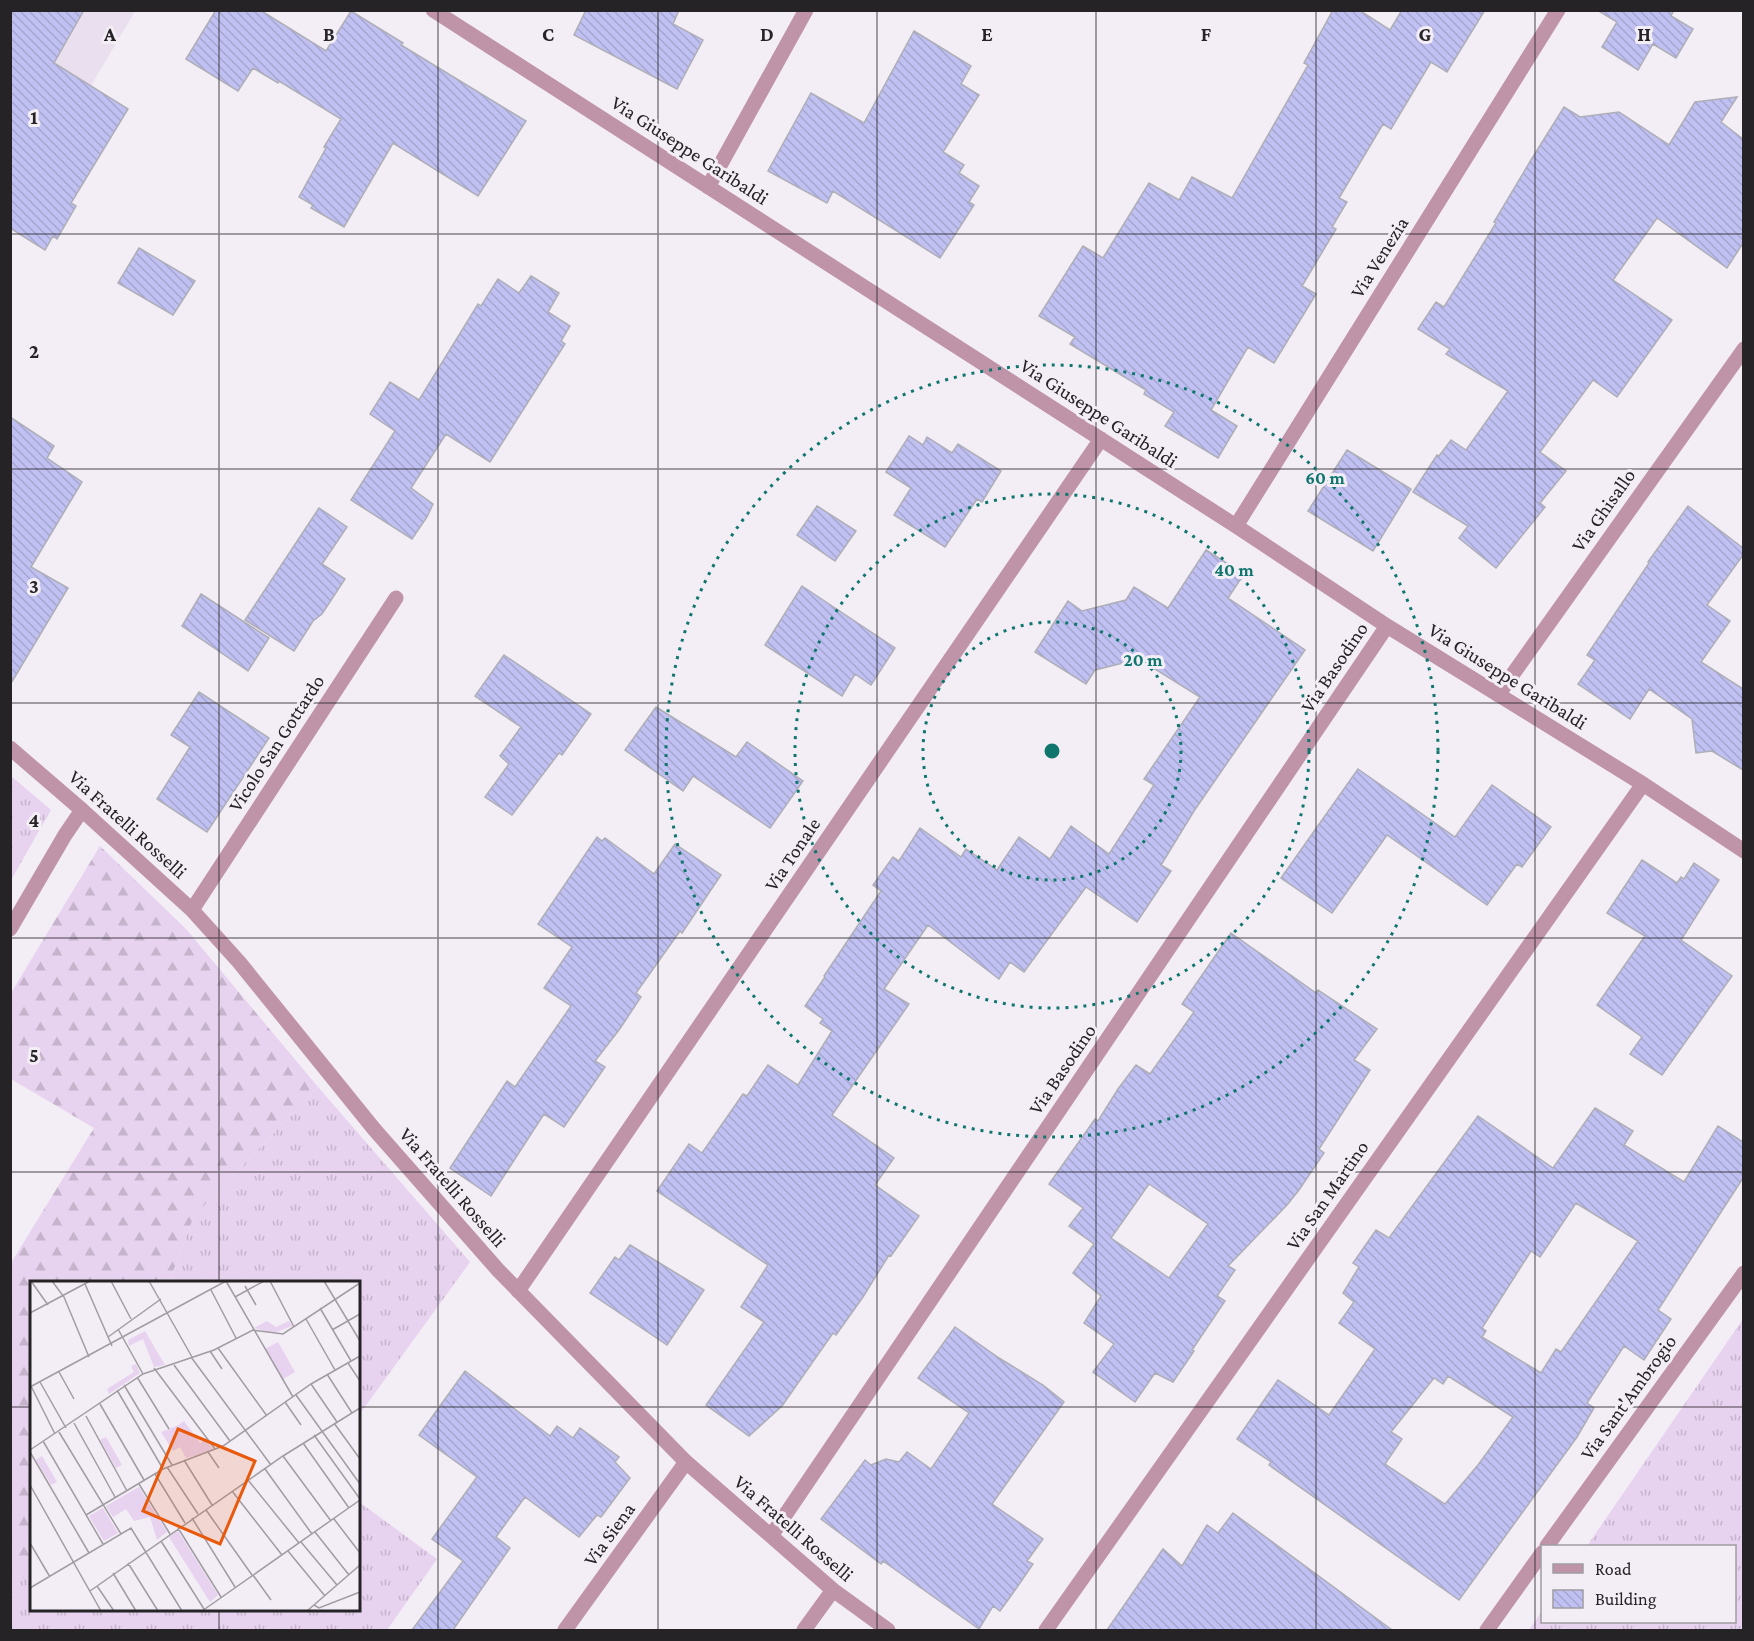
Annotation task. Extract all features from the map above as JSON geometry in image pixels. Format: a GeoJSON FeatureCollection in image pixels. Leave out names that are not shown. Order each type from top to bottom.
{"type":"FeatureCollection","features":[{"type":"Feature","properties":{"kind":"street","name":"Via Giuseppe Garibaldi"},"geometry":{"type":"LineString","coordinates":[[432,10],[1236,526],[1387,626],[1643,784],[1743,851]]}},
{"type":"Feature","properties":{"kind":"street"},"geometry":{"type":"LineString","coordinates":[[708,187],[806,10]]}},
{"type":"Feature","properties":{"kind":"street","name":"Via Venezia"},"geometry":{"type":"LineString","coordinates":[[1236,526],[1558,10]]}},
{"type":"Feature","properties":{"kind":"street","name":"Via Ghisallo"},"geometry":{"type":"LineString","coordinates":[[1497,694],[1743,349]]}},
{"type":"Feature","properties":{"kind":"street","name":"Via Tonale"},"geometry":{"type":"LineString","coordinates":[[518,1292],[1101,440]]}},
{"type":"Feature","properties":{"kind":"street","name":"Vicolo San Gottardo"},"geometry":{"type":"LineString","coordinates":[[192,910],[396,598]]}},
{"type":"Feature","properties":{"kind":"street","name":"Via Basodino"},"geometry":{"type":"LineString","coordinates":[[771,1536],[1387,626]]}},
{"type":"Feature","properties":{"kind":"street","name":"Via Fratelli Rosselli"},"geometry":{"type":"LineString","coordinates":[[10,748],[192,910],[239,962],[374,1129],[518,1292],[686,1462],[833,1590],[888,1630]]}},
{"type":"Feature","properties":{"kind":"street","name":"Via San Martino"},"geometry":{"type":"LineString","coordinates":[[1046,1630],[1643,784]]}},
{"type":"Feature","properties":{"kind":"street"},"geometry":{"type":"LineString","coordinates":[[10,929],[82,810]]}},
{"type":"Feature","properties":{"kind":"street","name":"Via Sant'Ambrogio"},"geometry":{"type":"LineString","coordinates":[[1548,1545],[1743,1273]]}},
{"type":"Feature","properties":{"kind":"street","name":"Via Siena"},"geometry":{"type":"LineString","coordinates":[[565,1630],[686,1462]]}},
{"type":"Feature","properties":{"kind":"street"},"geometry":{"type":"LineString","coordinates":[[1487,1630],[1541,1554]]}},
{"type":"Feature","properties":{"kind":"street"},"geometry":{"type":"LineString","coordinates":[[804,1630],[833,1590]]}},
{"type":"Feature","properties":{"kind":"shaded area"},"geometry":{"type":"Polygon","coordinates":[[[11,11],[135,11],[11,221],[11,11]]]}},
{"type":"Feature","properties":{"kind":"green space"},"geometry":{"type":"Polygon","coordinates":[[[11,776],[51,810],[11,880],[11,776]]]}},
{"type":"Feature","properties":{"kind":"green space"},"geometry":{"type":"Polygon","coordinates":[[[100,846],[186,929],[318,1087],[194,1216],[169,1281],[30,1281],[30,1573],[11,1588],[11,1263],[94,1128],[11,1079],[11,993],[100,846]]]}},
{"type":"Feature","properties":{"kind":"green space"},"geometry":{"type":"Polygon","coordinates":[[[318,1087],[470,1262],[360,1414],[360,1281],[169,1281],[194,1216],[318,1087]]]}},
{"type":"Feature","properties":{"kind":"green space"},"geometry":{"type":"Polygon","coordinates":[[[1743,1319],[1743,1630],[1529,1630],[1541,1612],[1541,1623],[1736,1623],[1736,1545],[1588,1545],[1743,1319]]]}},
{"type":"Feature","properties":{"kind":"green space"},"geometry":{"type":"Polygon","coordinates":[[[360,1503],[437,1559],[387,1630],[11,1630],[11,1588],[30,1573],[30,1611],[360,1611],[360,1503]]]}},
{"type":"Feature","properties":{"kind":"building"},"geometry":{"type":"Polygon","coordinates":[[[10,10],[84,10],[54,63],[128,109],[71,203],[76,206],[57,239],[53,236],[45,250],[10,228],[10,10]]]}},
{"type":"Feature","properties":{"kind":"building"},"geometry":{"type":"Polygon","coordinates":[[[216,10],[260,10],[326,51],[351,11],[403,43],[401,45],[526,121],[478,196],[393,143],[344,227],[311,208],[313,205],[299,197],[341,119],[253,68],[238,91],[186,59],[216,10]]]}},
{"type":"Feature","properties":{"kind":"building"},"geometry":{"type":"Polygon","coordinates":[[[586,10],[679,10],[673,24],[703,40],[677,89],[574,35],[586,10]]]}},
{"type":"Feature","properties":{"kind":"building"},"geometry":{"type":"Polygon","coordinates":[[[1333,10],[1359,10],[1390,30],[1402,10],[1485,10],[1447,72],[1431,62],[1391,129],[1383,124],[1339,198],[1347,202],[1332,227],[1336,229],[1302,286],[1316,294],[1274,363],[1248,347],[1211,410],[1237,426],[1218,458],[1165,426],[1174,412],[1144,394],[1146,390],[1070,344],[1075,337],[1039,316],[1083,246],[1103,258],[1149,183],[1179,200],[1192,177],[1232,198],[1308,65],[1304,63],[1333,10]]]}},
{"type":"Feature","properties":{"kind":"building"},"geometry":{"type":"Polygon","coordinates":[[[1597,10],[1674,10],[1671,16],[1693,29],[1676,58],[1653,44],[1638,70],[1602,47],[1617,22],[1597,10]]]}},
{"type":"Feature","properties":{"kind":"building"},"geometry":{"type":"Polygon","coordinates":[[[914,31],[971,66],[961,84],[979,95],[943,152],[964,165],[959,173],[979,186],[969,202],[974,205],[940,258],[833,191],[827,203],[768,171],[811,93],[864,123],[914,31]]]}},
{"type":"Feature","properties":{"kind":"building"},"geometry":{"type":"Polygon","coordinates":[[[1737,97],[1721,122],[1743,139],[1743,243],[1727,268],[1657,218],[1613,280],[1672,320],[1617,397],[1593,380],[1540,452],[1566,471],[1540,503],[1545,507],[1496,568],[1459,538],[1468,526],[1413,492],[1437,455],[1439,456],[1451,440],[1466,450],[1508,391],[1446,354],[1450,349],[1418,329],[1436,302],[1444,307],[1564,107],[1580,117],[1619,112],[1669,145],[1695,102],[1737,97]]]}},
{"type":"Feature","properties":{"kind":"building"},"geometry":{"type":"Polygon","coordinates":[[[139,248],[195,281],[173,315],[118,283],[139,248]]]}},
{"type":"Feature","properties":{"kind":"building"},"geometry":{"type":"Polygon","coordinates":[[[531,276],[559,293],[548,312],[570,326],[561,341],[565,344],[490,462],[446,434],[411,488],[433,504],[412,539],[351,500],[395,431],[370,414],[390,382],[419,400],[478,304],[481,306],[498,279],[519,293],[531,276]]]}},
{"type":"Feature","properties":{"kind":"building"},"geometry":{"type":"Polygon","coordinates":[[[10,417],[54,446],[47,458],[82,482],[31,567],[68,588],[10,685],[10,417]]]}},
{"type":"Feature","properties":{"kind":"building"},"geometry":{"type":"Polygon","coordinates":[[[909,436],[923,445],[927,437],[952,453],[958,444],[1001,471],[982,502],[977,499],[945,547],[894,515],[911,488],[886,472],[909,436]]]}},
{"type":"Feature","properties":{"kind":"building"},"geometry":{"type":"Polygon","coordinates":[[[1347,450],[1411,489],[1373,551],[1308,511],[1347,450]]]}},
{"type":"Feature","properties":{"kind":"building"},"geometry":{"type":"Polygon","coordinates":[[[817,506],[856,531],[835,561],[797,535],[817,506]]]}},
{"type":"Feature","properties":{"kind":"building"},"geometry":{"type":"Polygon","coordinates":[[[1688,506],[1743,548],[1743,555],[1707,605],[1730,621],[1701,662],[1743,689],[1743,770],[1712,751],[1696,753],[1692,719],[1649,689],[1630,719],[1578,684],[1595,660],[1587,655],[1688,506]]]}},
{"type":"Feature","properties":{"kind":"building"},"geometry":{"type":"Polygon","coordinates":[[[319,508],[347,527],[322,564],[345,579],[322,614],[313,621],[294,651],[245,620],[319,508]]]}},
{"type":"Feature","properties":{"kind":"building"},"geometry":{"type":"Polygon","coordinates":[[[1206,550],[1244,574],[1228,598],[1305,650],[1194,811],[1161,865],[1171,871],[1137,922],[1086,887],[1024,972],[1010,962],[999,979],[928,925],[884,989],[909,1004],[832,1115],[894,1158],[875,1185],[919,1216],[891,1256],[889,1255],[836,1335],[833,1333],[782,1406],[749,1436],[706,1405],[764,1322],[741,1307],[768,1265],[657,1191],[689,1144],[702,1153],[743,1094],[747,1096],[768,1065],[798,1085],[832,1031],[820,1023],[823,1019],[805,1006],[881,891],[873,885],[893,857],[899,861],[920,828],[961,857],[966,849],[997,870],[1019,837],[1050,859],[1071,826],[1109,854],[1154,785],[1144,779],[1200,697],[1139,659],[1095,670],[1086,684],[1035,652],[1068,601],[1082,611],[1126,600],[1134,587],[1168,608],[1206,550]]]}},
{"type":"Feature","properties":{"kind":"building"},"geometry":{"type":"Polygon","coordinates":[[[802,586],[895,648],[871,685],[855,674],[842,696],[765,645],[802,586]]]}},
{"type":"Feature","properties":{"kind":"building"},"geometry":{"type":"Polygon","coordinates":[[[201,594],[269,638],[248,671],[182,626],[201,594]]]}},
{"type":"Feature","properties":{"kind":"building"},"geometry":{"type":"Polygon","coordinates":[[[504,655],[591,714],[562,755],[559,753],[512,815],[485,797],[509,764],[500,756],[521,727],[475,696],[504,655]]]}},
{"type":"Feature","properties":{"kind":"building"},"geometry":{"type":"Polygon","coordinates":[[[199,692],[269,738],[207,832],[157,799],[190,747],[171,735],[199,692]]]}},
{"type":"Feature","properties":{"kind":"building"},"geometry":{"type":"Polygon","coordinates":[[[656,707],[736,757],[747,742],[803,781],[770,828],[693,776],[683,791],[625,750],[656,707]]]}},
{"type":"Feature","properties":{"kind":"building"},"geometry":{"type":"Polygon","coordinates":[[[1358,769],[1455,837],[1492,785],[1551,827],[1522,867],[1517,864],[1487,905],[1387,835],[1332,913],[1281,878],[1358,769]]]}},
{"type":"Feature","properties":{"kind":"building"},"geometry":{"type":"Polygon","coordinates":[[[597,837],[602,841],[605,838],[654,874],[675,844],[721,875],[682,933],[680,931],[636,993],[641,997],[595,1061],[605,1067],[564,1127],[544,1114],[491,1196],[450,1168],[507,1081],[515,1087],[571,1006],[544,988],[572,947],[538,924],[597,837]]]}},
{"type":"Feature","properties":{"kind":"building"},"geometry":{"type":"Polygon","coordinates":[[[1642,860],[1677,883],[1681,877],[1684,879],[1694,863],[1719,880],[1681,940],[1732,976],[1662,1075],[1630,1054],[1642,1037],[1597,1005],[1645,936],[1607,913],[1642,860]]]}},
{"type":"Feature","properties":{"kind":"building"},"geometry":{"type":"Polygon","coordinates":[[[1231,933],[1316,993],[1318,990],[1377,1029],[1354,1060],[1370,1070],[1319,1149],[1324,1153],[1287,1205],[1228,1266],[1235,1270],[1217,1296],[1225,1301],[1173,1382],[1155,1373],[1135,1402],[1093,1372],[1114,1344],[1084,1323],[1101,1296],[1073,1273],[1094,1244],[1069,1226],[1083,1208],[1049,1184],[1095,1119],[1098,1121],[1136,1065],[1150,1074],[1194,1012],[1182,1004],[1231,933]],[[1149,1184],[1111,1238],[1169,1278],[1208,1224],[1149,1184]]]}},
{"type":"Feature","properties":{"kind":"building"},"geometry":{"type":"Polygon","coordinates":[[[1595,1108],[1633,1131],[1624,1145],[1684,1182],[1718,1126],[1743,1142],[1743,1178],[1658,1310],[1671,1319],[1644,1360],[1624,1346],[1587,1403],[1594,1408],[1577,1437],[1459,1600],[1269,1465],[1271,1462],[1237,1439],[1278,1380],[1329,1415],[1375,1349],[1339,1323],[1354,1302],[1343,1293],[1359,1267],[1353,1263],[1376,1230],[1389,1238],[1478,1116],[1553,1168],[1595,1108]],[[1576,1203],[1540,1257],[1531,1251],[1482,1328],[1486,1331],[1482,1337],[1541,1373],[1556,1349],[1561,1352],[1638,1241],[1576,1203]],[[1448,1376],[1443,1384],[1434,1378],[1391,1432],[1402,1439],[1385,1464],[1445,1504],[1478,1465],[1513,1417],[1448,1376]]]}},
{"type":"Feature","properties":{"kind":"building"},"geometry":{"type":"Polygon","coordinates":[[[630,1245],[704,1290],[667,1345],[590,1293],[615,1257],[619,1260],[630,1245]]]}},
{"type":"Feature","properties":{"kind":"building"},"geometry":{"type":"Polygon","coordinates":[[[955,1327],[1043,1385],[1064,1402],[992,1504],[1043,1539],[1027,1561],[1033,1564],[1013,1593],[1000,1611],[993,1606],[979,1629],[883,1561],[881,1564],[821,1519],[865,1460],[871,1465],[886,1459],[899,1462],[907,1452],[931,1469],[969,1413],[918,1378],[955,1327]]]}},
{"type":"Feature","properties":{"kind":"building"},"geometry":{"type":"Polygon","coordinates":[[[465,1371],[550,1436],[557,1426],[573,1438],[580,1428],[619,1457],[615,1462],[630,1478],[601,1517],[597,1515],[579,1537],[525,1497],[496,1537],[510,1548],[453,1630],[412,1630],[463,1561],[432,1539],[477,1477],[419,1435],[465,1371]]]}},
{"type":"Feature","properties":{"kind":"building"},"geometry":{"type":"Polygon","coordinates":[[[1233,1513],[1392,1630],[1107,1630],[1163,1549],[1182,1566],[1207,1525],[1218,1533],[1233,1513]]]}}]}
